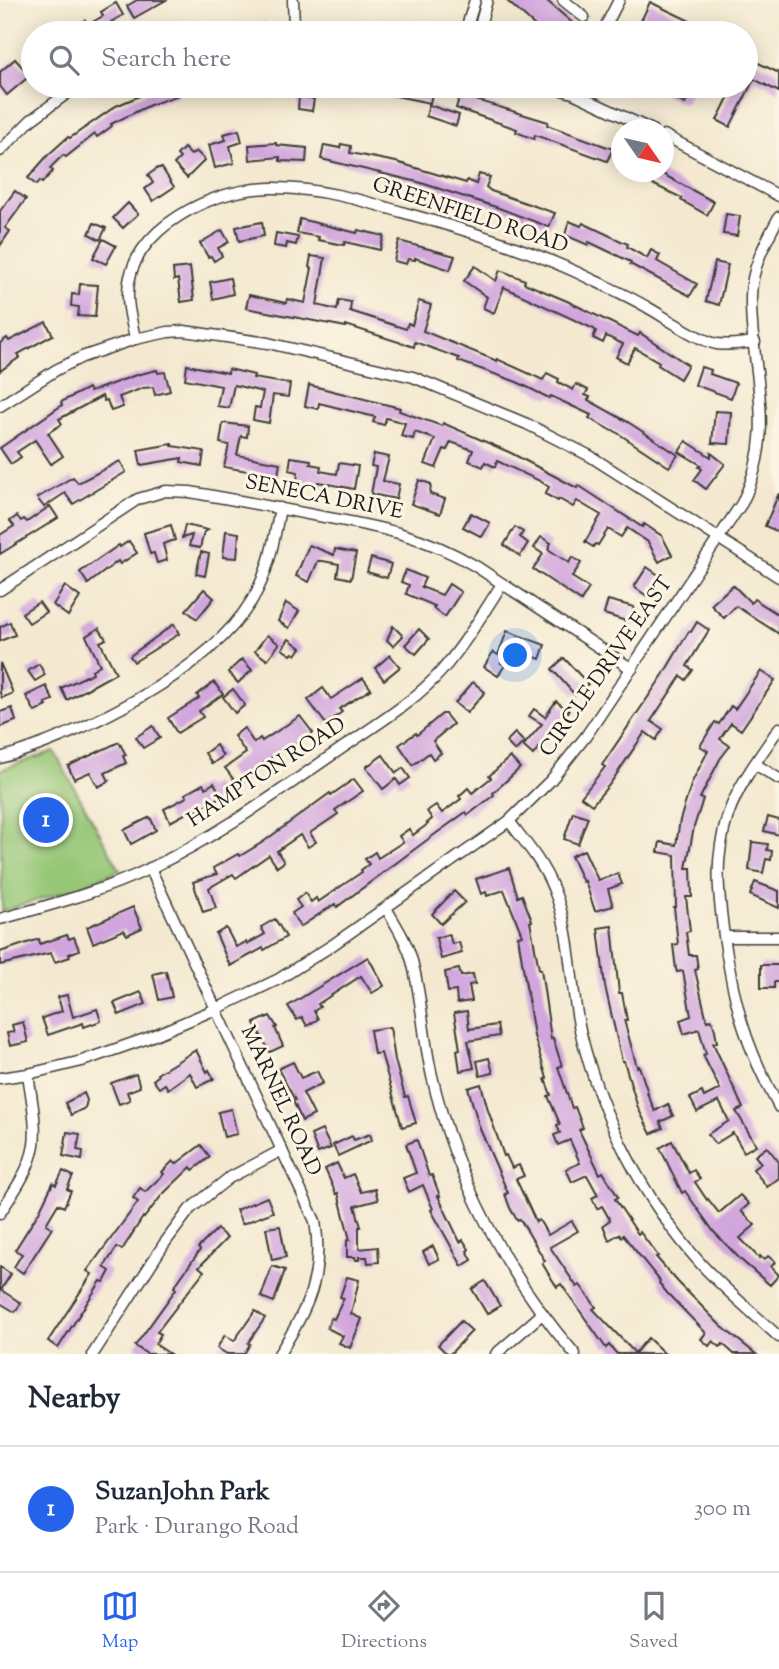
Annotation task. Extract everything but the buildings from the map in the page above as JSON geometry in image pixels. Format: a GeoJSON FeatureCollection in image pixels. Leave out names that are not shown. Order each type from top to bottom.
{"type":"FeatureCollection","features":[{"type":"Feature","properties":{"kind":"street"},"geometry":{"type":"LineString","coordinates":[[293,0],[294,21]]}},
{"type":"Feature","properties":{"kind":"street"},"geometry":{"type":"LineString","coordinates":[[469,21],[475,0]]}},
{"type":"Feature","properties":{"kind":"street"},"geometry":{"type":"LineString","coordinates":[[481,21],[487,0]]}},
{"type":"Feature","properties":{"kind":"street"},"geometry":{"type":"LineString","coordinates":[[563,0],[584,17]]}},
{"type":"Feature","properties":{"kind":"street"},"geometry":{"type":"LineString","coordinates":[[608,21],[619,0]]}},
{"type":"Feature","properties":{"kind":"street"},"geometry":{"type":"LineString","coordinates":[[0,151],[32,120],[61,98]]}},
{"type":"Feature","properties":{"kind":"street"},"geometry":{"type":"LineString","coordinates":[[592,98],[631,119]]}},
{"type":"Feature","properties":{"kind":"street"},"geometry":{"type":"LineString","coordinates":[[674,141],[779,196]]}},
{"type":"Feature","properties":{"kind":"street","name":"GREENFIELD ROAD"},"geometry":{"type":"LineString","coordinates":[[135,339],[128,298],[129,286],[134,264],[147,243],[172,221],[199,205],[231,194],[268,188],[308,191],[358,200],[431,220],[514,247],[580,274],[645,305],[709,342],[728,345],[755,342]]}},
{"type":"Feature","properties":{"kind":"street","name":"CIRCLE DRIVE EAST"},"geometry":{"type":"LineString","coordinates":[[0,1078],[28,1074],[95,1056],[145,1039],[279,979],[509,821],[551,780],[586,736],[632,669],[742,503],[751,484],[756,464],[761,407],[751,296],[757,264],[779,217]]}},
{"type":"Feature","properties":{"kind":"street"},"geometry":{"type":"LineString","coordinates":[[0,406],[56,370],[82,357],[135,339],[168,332],[201,332],[268,343],[413,377],[527,424],[590,456],[779,577]]}},
{"type":"Feature","properties":{"kind":"street","name":"SENECA DRIVE"},"geometry":{"type":"LineString","coordinates":[[0,590],[130,503],[152,494],[182,491],[384,528],[429,541],[452,551],[632,669]]}},
{"type":"Feature","properties":{"kind":"street"},"geometry":{"type":"LineString","coordinates":[[0,758],[72,732],[134,700],[200,658],[217,643],[243,614],[260,585],[270,558],[280,508]]}},
{"type":"Feature","properties":{"kind":"street","name":"HAMPTON ROAD"},"geometry":{"type":"LineString","coordinates":[[0,919],[77,897],[150,868],[228,826],[413,698],[451,659],[502,584]]}},
{"type":"Feature","properties":{"kind":"street"},"geometry":{"type":"LineString","coordinates":[[779,728],[738,791],[723,835],[717,883],[729,970],[740,1022],[779,1107]]}},
{"type":"Feature","properties":{"kind":"street"},"geometry":{"type":"LineString","coordinates":[[755,764],[779,779]]}},
{"type":"Feature","properties":{"kind":"street"},"geometry":{"type":"LineString","coordinates":[[509,821],[547,873],[558,899],[566,931],[581,1032],[610,1119],[639,1180],[703,1265],[779,1337]]}},
{"type":"Feature","properties":{"kind":"street","name":"MARNEL ROAD"},"geometry":{"type":"LineString","coordinates":[[150,868],[315,1221],[318,1269],[308,1306],[279,1354]]}},
{"type":"Feature","properties":{"kind":"street"},"geometry":{"type":"LineString","coordinates":[[386,908],[412,959],[432,1076],[455,1150],[495,1239],[542,1314],[575,1354]]}},
{"type":"Feature","properties":{"kind":"street"},"geometry":{"type":"LineString","coordinates":[[724,937],[779,937]]}},
{"type":"Feature","properties":{"kind":"street"},"geometry":{"type":"LineString","coordinates":[[0,1213],[16,1188],[34,1146],[35,1124],[28,1074]]}},
{"type":"Feature","properties":{"kind":"street"},"geometry":{"type":"LineString","coordinates":[[93,1354],[164,1244],[190,1209],[229,1178],[282,1150]]}},
{"type":"Feature","properties":{"kind":"street"},"geometry":{"type":"LineString","coordinates":[[496,1354],[542,1314]]}},
{"type":"Feature","properties":{"kind":"green space"},"geometry":{"type":"Polygon","coordinates":[[[54,751],[120,870],[74,889],[2,911],[0,770],[54,751]]]}},
{"type":"Feature","properties":{"kind":"place","name":"SuzanJohn Park"},"geometry":{"type":"Point","coordinates":[46,820]}}]}
